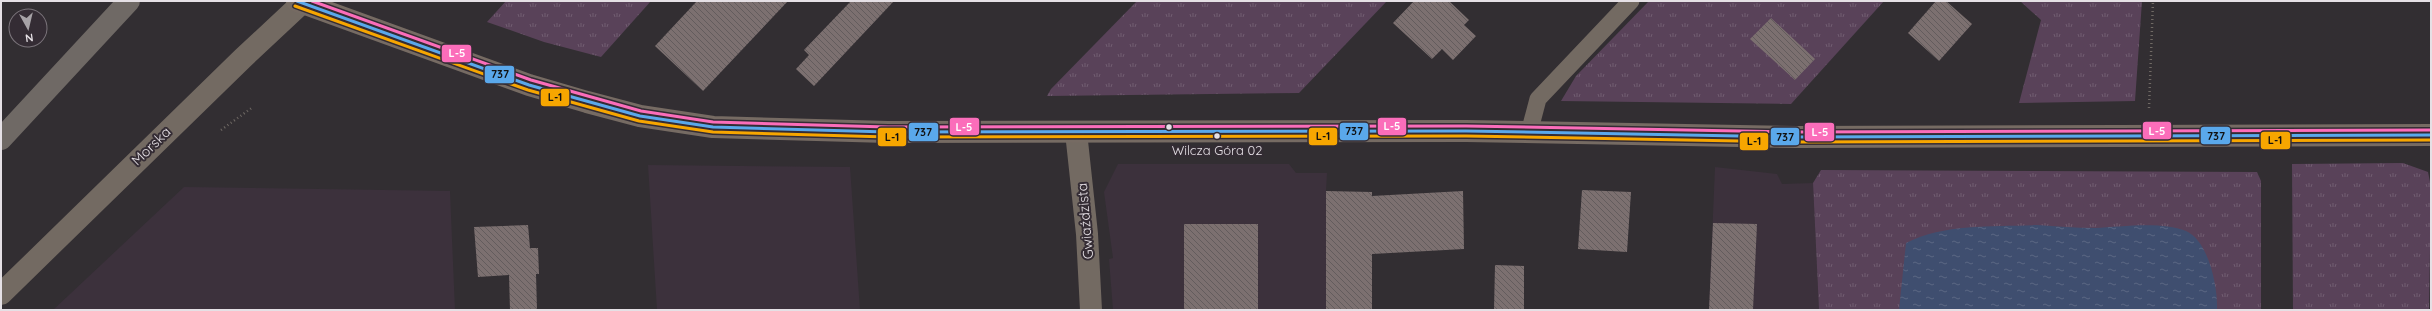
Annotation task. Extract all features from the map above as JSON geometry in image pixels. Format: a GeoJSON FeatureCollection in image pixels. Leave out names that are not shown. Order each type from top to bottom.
{"type":"FeatureCollection","features":[{"type":"Feature","properties":{"kind":"highway"},"geometry":{"type":"LineString","coordinates":[[1,139],[129,1]]}},
{"type":"Feature","properties":{"kind":"street"},"geometry":{"type":"LineString","coordinates":[[302,2],[529,85],[599,106],[658,119],[721,127],[888,132],[1529,133],[1797,137],[2147,134],[2431,135]]}},
{"type":"Feature","properties":{"kind":"street","name":"Morska"},"geometry":{"type":"LineString","coordinates":[[1,294],[242,58],[302,2]]}},
{"type":"Feature","properties":{"kind":"street","name":"Gwiaździsta"},"geometry":{"type":"LineString","coordinates":[[1076,132],[1087,234],[1091,310]]}},
{"type":"Feature","properties":{"kind":"lane"},"geometry":{"type":"LineString","coordinates":[[1529,133],[1538,99],[1631,1]]}},
{"type":"Feature","properties":{"kind":"path"},"geometry":{"type":"LineString","coordinates":[[2147,134],[2154,1]]}},
{"type":"Feature","properties":{"kind":"path"},"geometry":{"type":"LineString","coordinates":[[221,130],[252,107]]}},
{"type":"Feature","properties":{"kind":"shaded area"},"geometry":{"type":"Polygon","coordinates":[[[1118,164],[1289,164],[1296,173],[1327,173],[1326,191],[1372,310],[1113,310],[1109,259],[1113,258],[1104,192],[1118,164]]]}},
{"type":"Feature","properties":{"kind":"shaded area"},"geometry":{"type":"Polygon","coordinates":[[[648,165],[850,167],[860,310],[657,310],[648,165]]]}},
{"type":"Feature","properties":{"kind":"shaded area"},"geometry":{"type":"Polygon","coordinates":[[[1715,167],[1777,174],[1782,184],[1813,183],[1819,310],[1709,310],[1715,167]]]}},
{"type":"Feature","properties":{"kind":"shaded area"},"geometry":{"type":"Polygon","coordinates":[[[184,187],[450,191],[455,310],[53,310],[184,187]]]}},
{"type":"Feature","properties":{"kind":"green space"},"geometry":{"type":"Polygon","coordinates":[[[506,1],[651,1],[601,57],[544,42],[487,22],[506,1]]]}},
{"type":"Feature","properties":{"kind":"green space"},"geometry":{"type":"Polygon","coordinates":[[[1137,1],[1387,1],[1299,93],[1047,96],[1051,89],[1137,1]]]}},
{"type":"Feature","properties":{"kind":"green space"},"geometry":{"type":"Polygon","coordinates":[[[1649,1],[1884,1],[1791,104],[1561,101],[1576,76],[1649,1]]]}},
{"type":"Feature","properties":{"kind":"green space"},"geometry":{"type":"Polygon","coordinates":[[[2020,1],[2142,1],[2135,101],[2019,103],[2041,20],[2020,1]]]}},
{"type":"Feature","properties":{"kind":"green space"},"geometry":{"type":"Polygon","coordinates":[[[2403,163],[2428,172],[2431,187],[2429,310],[2293,310],[2292,164],[2403,163]]]}},
{"type":"Feature","properties":{"kind":"green space"},"geometry":{"type":"Polygon","coordinates":[[[1821,170],[2257,172],[2261,181],[2261,310],[1819,310],[1813,183],[1821,170]]]}},
{"type":"Feature","properties":{"kind":"water"},"geometry":{"type":"Polygon","coordinates":[[[2037,225],[2095,228],[2153,225],[2186,231],[2194,236],[2201,244],[2206,255],[2214,278],[2217,310],[1899,310],[1906,243],[1937,232],[1953,229],[1986,226],[2037,225]]]}},
{"type":"Feature","properties":{"kind":"building"},"geometry":{"type":"Polygon","coordinates":[[[697,1],[788,1],[703,91],[655,46],[697,1]]]}},
{"type":"Feature","properties":{"kind":"building"},"geometry":{"type":"Polygon","coordinates":[[[851,1],[894,1],[814,86],[796,69],[809,55],[804,50],[851,1]]]}},
{"type":"Feature","properties":{"kind":"building"},"geometry":{"type":"Polygon","coordinates":[[[1414,1],[1449,1],[1469,20],[1464,25],[1476,36],[1453,60],[1442,49],[1432,59],[1393,23],[1414,1]]]}},
{"type":"Feature","properties":{"kind":"building"},"geometry":{"type":"Polygon","coordinates":[[[1936,1],[1946,1],[1972,24],[1939,61],[1908,33],[1936,1]]]}},
{"type":"Feature","properties":{"kind":"building"},"geometry":{"type":"Polygon","coordinates":[[[1771,18],[1815,59],[1795,80],[1750,39],[1771,18]]]}},
{"type":"Feature","properties":{"kind":"building"},"geometry":{"type":"Polygon","coordinates":[[[1582,190],[1631,192],[1627,252],[1578,249],[1582,190]]]}},
{"type":"Feature","properties":{"kind":"building"},"geometry":{"type":"Polygon","coordinates":[[[1326,191],[1372,192],[1372,196],[1463,191],[1464,249],[1372,254],[1372,310],[1326,310],[1326,191]]]}},
{"type":"Feature","properties":{"kind":"building"},"geometry":{"type":"Polygon","coordinates":[[[1713,223],[1757,224],[1753,310],[1709,310],[1713,223]]]}},
{"type":"Feature","properties":{"kind":"building"},"geometry":{"type":"Polygon","coordinates":[[[1184,224],[1258,224],[1258,310],[1184,310],[1184,224]]]}},
{"type":"Feature","properties":{"kind":"building"},"geometry":{"type":"Polygon","coordinates":[[[528,225],[530,248],[538,248],[539,274],[536,274],[537,310],[510,310],[509,275],[478,277],[474,227],[528,225]]]}},
{"type":"Feature","properties":{"kind":"building"},"geometry":{"type":"Polygon","coordinates":[[[1495,265],[1524,266],[1524,310],[1494,310],[1495,265]]]}},
{"type":"Feature","properties":{"kind":"transit line","name":"737"},"geometry":{"type":"LineString","coordinates":[[297,1],[529,85],[640,116],[713,127],[888,132],[1466,131],[1797,137],[2431,135]]}},
{"type":"Feature","properties":{"kind":"transit line","name":"L-5"},"geometry":{"type":"LineString","coordinates":[[312,1],[531,80],[641,111],[713,122],[888,127],[1466,126],[1797,132],[2431,130]]}},
{"type":"Feature","properties":{"kind":"transit line","name":"L-1"},"geometry":{"type":"LineString","coordinates":[[295,6],[528,90],[639,121],[713,132],[888,137],[1466,136],[1797,142],[2431,140]]}},
{"type":"Feature","properties":{"kind":"place","name":"Wilcza Góra 02"},"geometry":{"type":"Point","coordinates":[1217,136]}}]}
